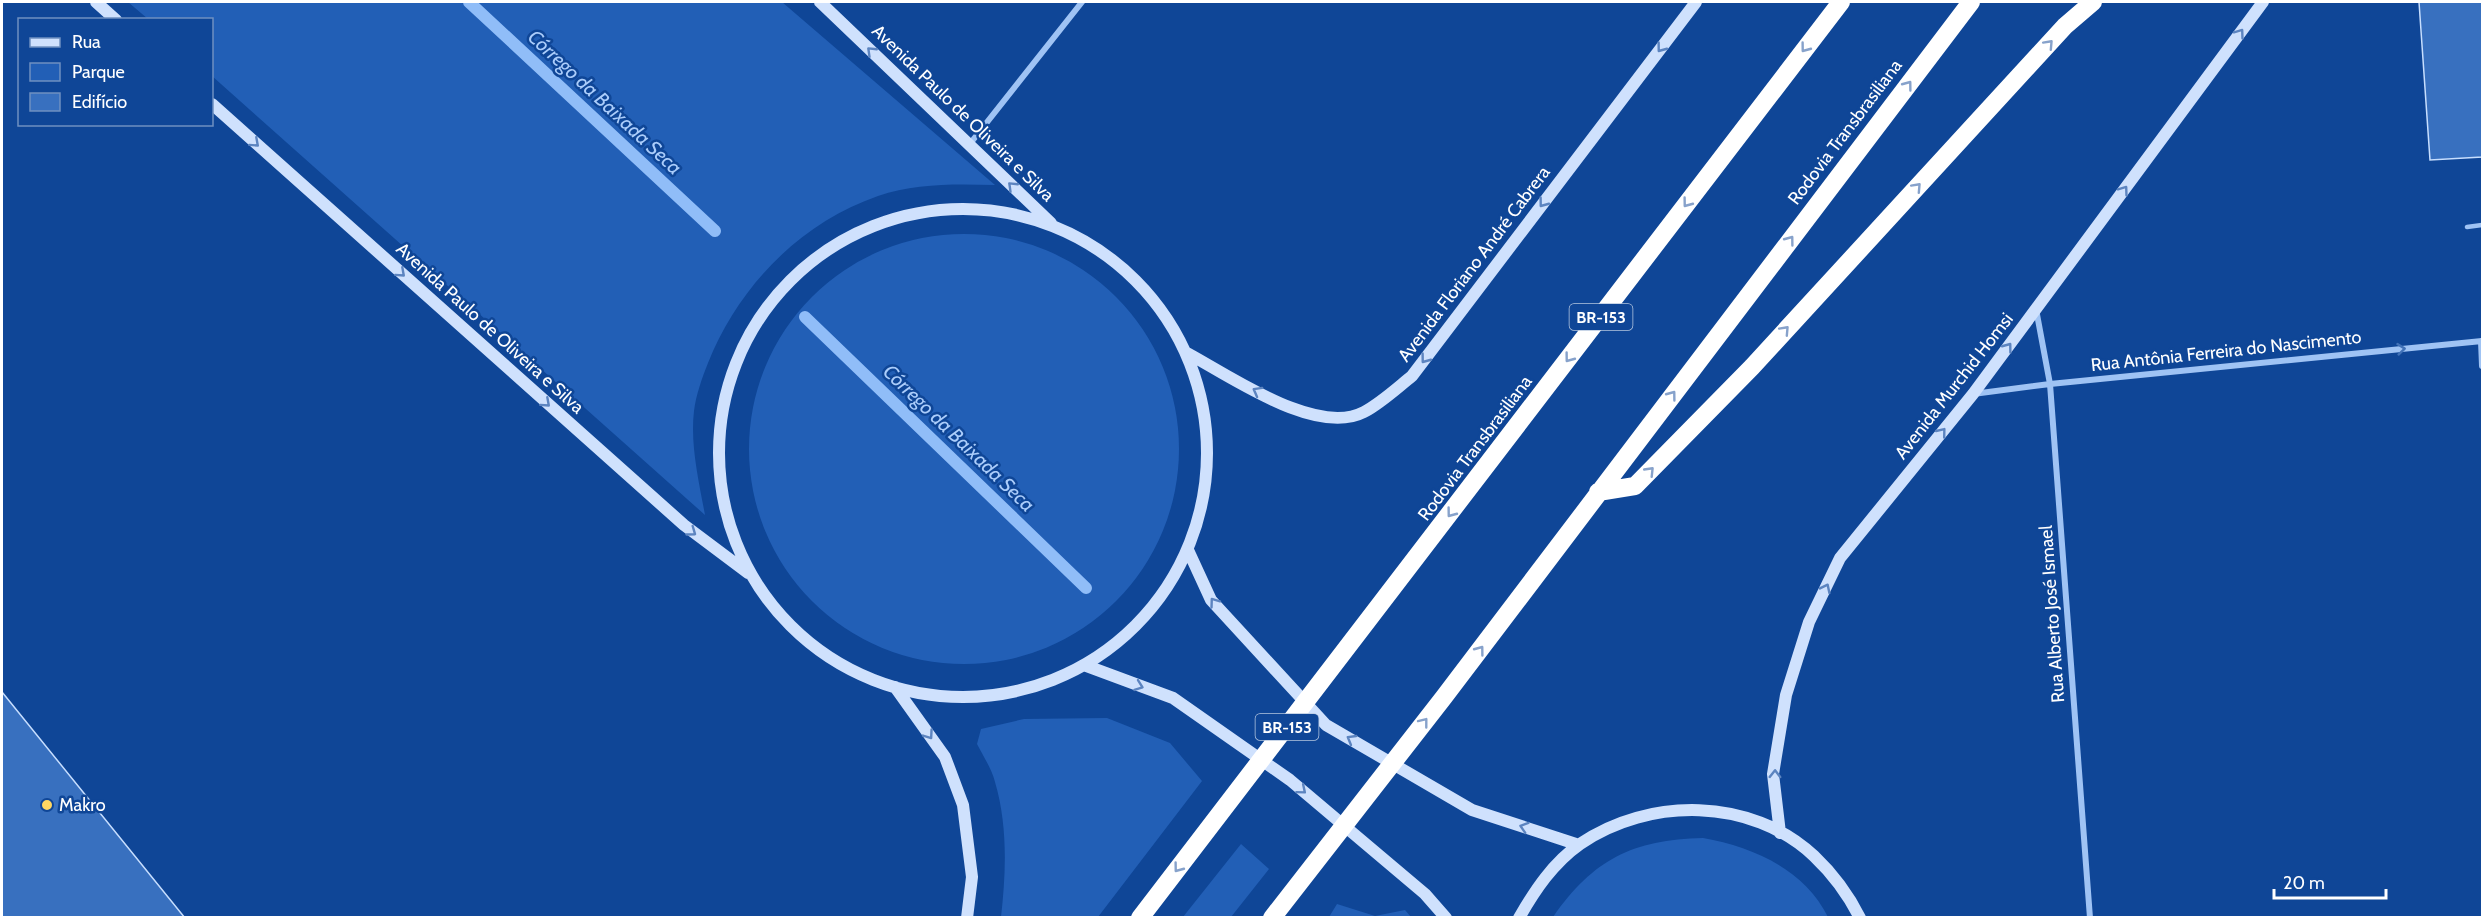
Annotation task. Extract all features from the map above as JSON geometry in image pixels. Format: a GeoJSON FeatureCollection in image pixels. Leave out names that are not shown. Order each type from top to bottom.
{"type":"FeatureCollection","features":[{"type":"Feature","properties":{"kind":"highway","name":"Rodovia Transbrasiliana"},"geometry":{"type":"LineString","coordinates":[[1140,918],[1841,2]]}},
{"type":"Feature","properties":{"kind":"highway","name":"Rodovia Transbrasiliana"},"geometry":{"type":"LineString","coordinates":[[1272,918],[1444,697],[1971,2]]}},
{"type":"Feature","properties":{"kind":"highway"},"geometry":{"type":"LineString","coordinates":[[1598,492],[1635,486],[1752,367],[2065,26],[2093,2]]}},
{"type":"Feature","properties":{"kind":"main road"},"geometry":{"type":"LineString","coordinates":[[96,2],[114,18]]}},
{"type":"Feature","properties":{"kind":"main road","name":"Avenida Paulo de Oliveira e Silva"},"geometry":{"type":"LineString","coordinates":[[820,2],[1054,226]]}},
{"type":"Feature","properties":{"kind":"main road","name":"Avenida Floriano André Cabrera"},"geometry":{"type":"LineString","coordinates":[[1187,354],[1284,406],[1326,419],[1363,413],[1412,376],[1696,2]]}},
{"type":"Feature","properties":{"kind":"main road","name":"Avenida Murchid Homsi"},"geometry":{"type":"LineString","coordinates":[[1780,832],[1773,774],[1786,695],[1809,622],[1840,558],[1973,394],[2263,2]]}},
{"type":"Feature","properties":{"kind":"main road","name":"Avenida Paulo de Oliveira e Silva"},"geometry":{"type":"LineString","coordinates":[[213,105],[684,525],[749,573]]}},
{"type":"Feature","properties":{"kind":"main road"},"geometry":{"type":"LineString","coordinates":[[981,209],[1018,215],[1054,226],[1088,243],[1119,265],[1146,291],[1163,313],[1187,354],[1200,392],[1207,431],[1208,471],[1201,511],[1188,550],[1170,584],[1145,616],[1116,643],[1084,665],[1048,682],[1011,692],[972,697],[933,695],[895,687],[860,674],[826,656],[796,632],[770,604],[749,573],[733,539],[723,503],[718,466],[719,428],[725,391],[738,356],[755,322],[778,293],[805,266],[835,244],[869,227],[905,215],[943,210],[981,209]]}},
{"type":"Feature","properties":{"kind":"main road"},"geometry":{"type":"LineString","coordinates":[[1188,550],[1210,600],[1326,725],[1472,810],[1579,845]]}},
{"type":"Feature","properties":{"kind":"main road"},"geometry":{"type":"LineString","coordinates":[[1084,665],[1173,698],[1290,780],[1425,894],[1446,918]]}},
{"type":"Feature","properties":{"kind":"main road"},"geometry":{"type":"LineString","coordinates":[[895,687],[945,757],[963,805],[972,877],[967,918]]}},
{"type":"Feature","properties":{"kind":"main road"},"geometry":{"type":"LineString","coordinates":[[1519,918],[1533,892],[1547,875],[1579,845],[1633,818],[1663,811],[1693,810],[1723,812],[1752,820],[1780,832],[1819,861],[1839,883],[1861,917]]}},
{"type":"Feature","properties":{"kind":"street"},"geometry":{"type":"LineString","coordinates":[[969,145],[1082,2]]}},
{"type":"Feature","properties":{"kind":"street","name":"Rua Alberto José Ismael"},"geometry":{"type":"LineString","coordinates":[[2036,309],[2050,384],[2090,918]]}},
{"type":"Feature","properties":{"kind":"street"},"geometry":{"type":"LineString","coordinates":[[2482,341],[2482,366]]}},
{"type":"Feature","properties":{"kind":"street","name":"Rua Antônia Ferreira do Nascimento"},"geometry":{"type":"LineString","coordinates":[[1973,394],[2050,384],[2482,341]]}},
{"type":"Feature","properties":{"kind":"lane"},"geometry":{"type":"LineString","coordinates":[[2467,227],[2482,225]]}},
{"type":"Feature","properties":{"kind":"green space"},"geometry":{"type":"Polygon","coordinates":[[[128,2],[782,2],[995,185],[921,187],[878,196],[823,223],[775,261],[754,284],[721,335],[696,399],[693,424],[694,450],[705,515],[213,77],[213,18],[147,18],[128,2]]]}},
{"type":"Feature","properties":{"kind":"green space"},"geometry":{"type":"Polygon","coordinates":[[[964,234],[1006,238],[1046,251],[1083,270],[1116,297],[1143,330],[1162,367],[1175,407],[1179,449],[1175,491],[1162,531],[1143,568],[1116,601],[1083,628],[1046,647],[1006,660],[964,664],[922,660],[882,647],[845,628],[812,601],[785,568],[766,531],[753,491],[749,449],[753,407],[766,367],[785,330],[812,297],[845,270],[882,251],[922,238],[964,234]]]}},
{"type":"Feature","properties":{"kind":"green space"},"geometry":{"type":"Polygon","coordinates":[[[1107,718],[1170,743],[1202,781],[1098,917],[1001,917],[1005,867],[1004,832],[994,777],[977,744],[981,729],[1024,719],[1107,718]]]}},
{"type":"Feature","properties":{"kind":"green space"},"geometry":{"type":"Polygon","coordinates":[[[1703,838],[1758,854],[1791,873],[1818,900],[1828,917],[1553,917],[1584,880],[1617,856],[1655,843],[1703,838]]]}},
{"type":"Feature","properties":{"kind":"green space"},"geometry":{"type":"Polygon","coordinates":[[[1241,844],[1269,869],[1231,917],[1183,917],[1241,844]]]}},
{"type":"Feature","properties":{"kind":"green space"},"geometry":{"type":"Polygon","coordinates":[[[1337,904],[1375,916],[1405,910],[1411,917],[1329,917],[1337,904]]]}},
{"type":"Feature","properties":{"kind":"building"},"geometry":{"type":"Polygon","coordinates":[[[2419,2],[2482,2],[2482,157],[2430,160],[2419,2]]]}},
{"type":"Feature","properties":{"kind":"building","name":"Makro"},"geometry":{"type":"Polygon","coordinates":[[[2,692],[185,918],[2,918],[2,692]]]}},
{"type":"Feature","properties":{"kind":"waterway","name":"Córrego da Baixada Seca"},"geometry":{"type":"LineString","coordinates":[[469,2],[715,231]]}},
{"type":"Feature","properties":{"kind":"waterway","name":"Córrego da Baixada Seca"},"geometry":{"type":"LineString","coordinates":[[805,317],[1086,588]]}},
{"type":"Feature","properties":{"kind":"place","name":"Makro"},"geometry":{"type":"Point","coordinates":[47,805]}}]}
